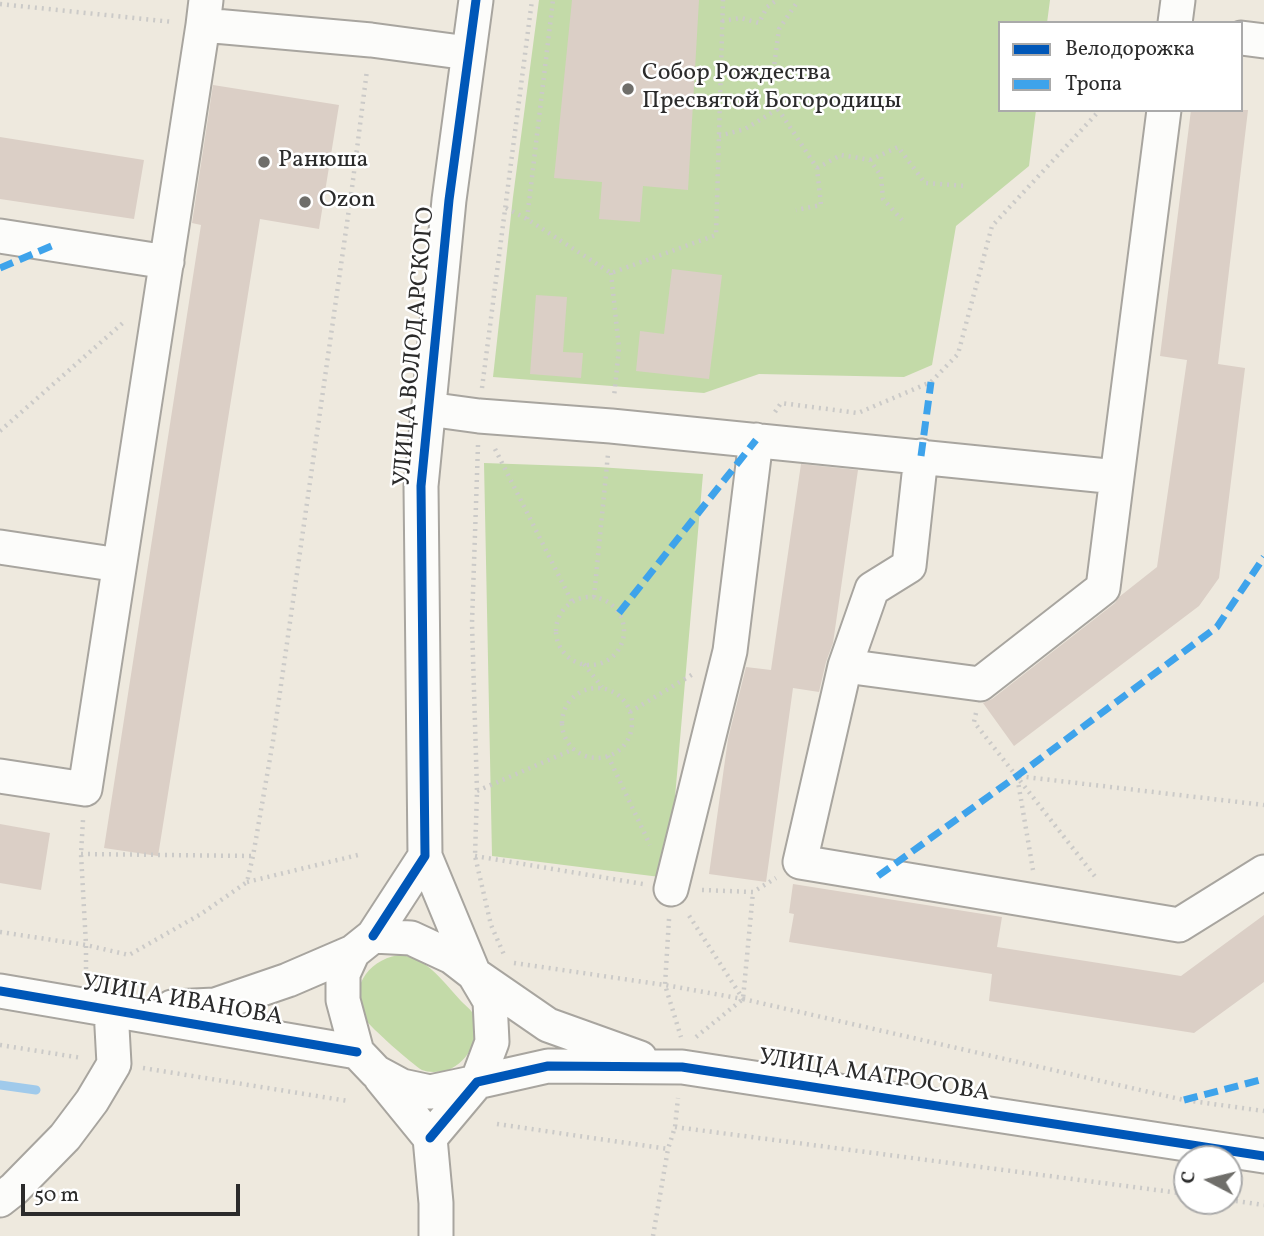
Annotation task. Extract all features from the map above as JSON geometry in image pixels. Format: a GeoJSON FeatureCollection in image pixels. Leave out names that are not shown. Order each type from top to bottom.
{"type":"FeatureCollection","features":[{"type":"Feature","properties":{"kind":"street","name":"УЛИЦА ВОЛОДАРСКОГО"},"geometry":{"type":"LineString","coordinates":[[425,856],[421,486],[449,200],[476,0]]}},
{"type":"Feature","properties":{"kind":"street"},"geometry":{"type":"LineString","coordinates":[[1175,21],[1178,0]]}},
{"type":"Feature","properties":{"kind":"street"},"geometry":{"type":"LineString","coordinates":[[0,776],[85,789],[205,13],[468,53]]}},
{"type":"Feature","properties":{"kind":"street"},"geometry":{"type":"LineString","coordinates":[[1243,38],[1264,41]]}},
{"type":"Feature","properties":{"kind":"street"},"geometry":{"type":"LineString","coordinates":[[845,666],[980,684],[1103,588],[1164,112]]}},
{"type":"Feature","properties":{"kind":"street"},"geometry":{"type":"LineString","coordinates":[[0,236],[164,275]]}},
{"type":"Feature","properties":{"kind":"street"},"geometry":{"type":"LineString","coordinates":[[428,409],[1117,477]]}},
{"type":"Feature","properties":{"kind":"street"},"geometry":{"type":"LineString","coordinates":[[671,888],[730,651],[756,440]]}},
{"type":"Feature","properties":{"kind":"street"},"geometry":{"type":"LineString","coordinates":[[921,456],[909,566],[872,589],[845,666],[800,862],[1179,925],[1264,872]]}},
{"type":"Feature","properties":{"kind":"street"},"geometry":{"type":"LineString","coordinates":[[0,547],[119,565]]}},
{"type":"Feature","properties":{"kind":"street"},"geometry":{"type":"LineString","coordinates":[[425,856],[343,974],[342,1000],[367,1062],[430,1138],[436,1236]]}},
{"type":"Feature","properties":{"kind":"street"},"geometry":{"type":"LineString","coordinates":[[425,856],[474,974],[490,1001],[492,1042],[477,1082],[430,1138]]}},
{"type":"Feature","properties":{"kind":"street"},"geometry":{"type":"LineString","coordinates":[[0,1200],[65,1138],[92,1101],[114,1063],[111,1009],[215,1005],[288,980],[363,944],[411,939],[452,957],[548,1025],[681,1055]]}},
{"type":"Feature","properties":{"kind":"street","name":"УЛИЦА ИВАНОВА"},"geometry":{"type":"LineString","coordinates":[[0,991],[111,1009],[367,1062]]}},
{"type":"Feature","properties":{"kind":"street","name":"УЛИЦА МАТРОСОВА"},"geometry":{"type":"LineString","coordinates":[[477,1082],[548,1066],[681,1055],[1264,1156]]}},
{"type":"Feature","properties":{"kind":"street"},"geometry":{"type":"LineString","coordinates":[[367,1062],[402,1086],[430,1092],[477,1082]]}},
{"type":"Feature","properties":{"kind":"path"},"geometry":{"type":"LineString","coordinates":[[527,219],[553,0]]}},
{"type":"Feature","properties":{"kind":"path"},"geometry":{"type":"LineString","coordinates":[[611,272],[716,235],[723,0]]}},
{"type":"Feature","properties":{"kind":"path"},"geometry":{"type":"LineString","coordinates":[[723,20],[741,18],[760,23],[767,7],[777,0]]}},
{"type":"Feature","properties":{"kind":"path"},"geometry":{"type":"LineString","coordinates":[[796,0],[779,29],[772,89],[778,110],[817,168],[821,205],[796,210]]}},
{"type":"Feature","properties":{"kind":"path"},"geometry":{"type":"LineString","coordinates":[[0,4],[205,13]]}},
{"type":"Feature","properties":{"kind":"path"},"geometry":{"type":"LineString","coordinates":[[80,854],[253,856],[273,741],[371,40]]}},
{"type":"Feature","properties":{"kind":"path"},"geometry":{"type":"LineString","coordinates":[[719,136],[746,129],[778,110]]}},
{"type":"Feature","properties":{"kind":"path"},"geometry":{"type":"LineString","coordinates":[[756,440],[781,403],[858,413],[931,382],[958,354],[992,226],[1098,112]]}},
{"type":"Feature","properties":{"kind":"path"},"geometry":{"type":"LineString","coordinates":[[817,168],[841,155],[870,160],[898,147],[925,183],[966,186]]}},
{"type":"Feature","properties":{"kind":"path"},"geometry":{"type":"LineString","coordinates":[[870,160],[881,176],[883,200],[902,220]]}},
{"type":"Feature","properties":{"kind":"path"},"geometry":{"type":"LineString","coordinates":[[506,208],[611,272]]}},
{"type":"Feature","properties":{"kind":"path"},"geometry":{"type":"LineString","coordinates":[[594,597],[620,348],[611,272]]}},
{"type":"Feature","properties":{"kind":"path"},"geometry":{"type":"LineString","coordinates":[[0,431],[164,275]]}},
{"type":"Feature","properties":{"kind":"path"},"geometry":{"type":"LineString","coordinates":[[478,416],[572,602]]}},
{"type":"Feature","properties":{"kind":"path"},"geometry":{"type":"LineString","coordinates":[[582,597],[594,597],[610,603],[619,613],[624,633],[618,650],[606,660],[584,664],[567,656],[556,636],[556,628],[558,617],[572,602],[582,597]]}},
{"type":"Feature","properties":{"kind":"path"},"geometry":{"type":"LineString","coordinates":[[630,712],[730,651]]}},
{"type":"Feature","properties":{"kind":"path"},"geometry":{"type":"LineString","coordinates":[[584,664],[603,688]]}},
{"type":"Feature","properties":{"kind":"path"},"geometry":{"type":"LineString","coordinates":[[980,684],[974,722],[1127,917]]}},
{"type":"Feature","properties":{"kind":"path"},"geometry":{"type":"LineString","coordinates":[[603,688],[612,691],[622,698],[630,712],[632,729],[629,737],[622,748],[608,756],[590,757],[574,749],[563,730],[567,705],[574,696],[587,689],[603,688]]}},
{"type":"Feature","properties":{"kind":"path"},"geometry":{"type":"LineString","coordinates":[[477,791],[574,749]]}},
{"type":"Feature","properties":{"kind":"path"},"geometry":{"type":"LineString","coordinates":[[608,756],[671,888],[743,999]]}},
{"type":"Feature","properties":{"kind":"path"},"geometry":{"type":"LineString","coordinates":[[1017,776],[1264,804]]}},
{"type":"Feature","properties":{"kind":"path"},"geometry":{"type":"LineString","coordinates":[[1017,776],[1038,902]]}},
{"type":"Feature","properties":{"kind":"path"},"geometry":{"type":"LineString","coordinates":[[0,932],[86,945],[80,854],[85,789]]}},
{"type":"Feature","properties":{"kind":"path"},"geometry":{"type":"LineString","coordinates":[[247,882],[358,855]]}},
{"type":"Feature","properties":{"kind":"path"},"geometry":{"type":"LineString","coordinates":[[800,862],[753,892],[671,888],[475,856],[491,925],[508,962],[743,999],[1184,1100],[1264,1111]]}},
{"type":"Feature","properties":{"kind":"path"},"geometry":{"type":"LineString","coordinates":[[653,1236],[668,1149],[675,1127],[681,1055],[666,985],[671,888]]}},
{"type":"Feature","properties":{"kind":"path"},"geometry":{"type":"LineString","coordinates":[[681,1055],[743,999],[753,892]]}},
{"type":"Feature","properties":{"kind":"path"},"geometry":{"type":"LineString","coordinates":[[0,1045],[348,1101]]}},
{"type":"Feature","properties":{"kind":"path"},"geometry":{"type":"LineString","coordinates":[[497,1124],[668,1149]]}},
{"type":"Feature","properties":{"kind":"path"},"geometry":{"type":"LineString","coordinates":[[675,1127],[1173,1193]]}},
{"type":"Feature","properties":{"kind":"path"},"geometry":{"type":"LineString","coordinates":[[1243,1202],[1264,1205]]}},
{"type":"Feature","properties":{"kind":"green space"},"geometry":{"type":"Polygon","coordinates":[[[539,0],[1050,0],[1047,21],[998,21],[998,112],[1036,112],[1029,166],[956,226],[932,365],[904,377],[759,374],[704,393],[493,377],[539,0]]]}},
{"type":"Feature","properties":{"kind":"green space"},"geometry":{"type":"Polygon","coordinates":[[[484,463],[703,474],[668,878],[492,856],[484,463]]]}},
{"type":"Feature","properties":{"kind":"green space"},"geometry":{"type":"Polygon","coordinates":[[[398,955],[413,958],[430,968],[472,1012],[476,1029],[472,1046],[462,1061],[448,1070],[428,1072],[417,1067],[365,1019],[360,1008],[358,998],[363,978],[377,963],[398,955]]]}},
{"type":"Feature","properties":{"kind":"building","name":"Собор Рождества Пресвятой Богородицы"},"geometry":{"type":"Polygon","coordinates":[[[572,0],[699,0],[688,190],[643,186],[640,222],[599,219],[602,182],[554,178],[572,0]]]}},
{"type":"Feature","properties":{"kind":"building"},"geometry":{"type":"Polygon","coordinates":[[[213,85],[339,105],[319,229],[260,219],[158,856],[104,848],[201,225],[192,223],[213,85]]]}},
{"type":"Feature","properties":{"kind":"building"},"geometry":{"type":"Polygon","coordinates":[[[1248,110],[1218,364],[1245,368],[1219,578],[1199,606],[1014,746],[983,703],[992,699],[1115,603],[1157,567],[1187,360],[1160,356],[1191,112],[1248,110]]]}},
{"type":"Feature","properties":{"kind":"building"},"geometry":{"type":"Polygon","coordinates":[[[0,137],[144,160],[134,219],[0,199],[0,137]]]}},
{"type":"Feature","properties":{"kind":"building"},"geometry":{"type":"Polygon","coordinates":[[[672,269],[722,275],[709,379],[636,371],[640,331],[664,334],[672,269]]]}},
{"type":"Feature","properties":{"kind":"building"},"geometry":{"type":"Polygon","coordinates":[[[536,295],[567,297],[563,352],[583,353],[581,378],[530,374],[536,295]]]}},
{"type":"Feature","properties":{"kind":"building"},"geometry":{"type":"Polygon","coordinates":[[[801,464],[858,470],[833,643],[819,692],[793,688],[766,882],[709,874],[728,739],[746,667],[771,670],[801,464]]]}},
{"type":"Feature","properties":{"kind":"building"},"geometry":{"type":"Polygon","coordinates":[[[0,824],[50,833],[41,890],[0,883],[0,824]]]}},
{"type":"Feature","properties":{"kind":"building"},"geometry":{"type":"Polygon","coordinates":[[[793,884],[1002,917],[997,947],[1181,976],[1264,915],[1264,982],[1194,1033],[989,1001],[992,974],[789,942],[794,914],[789,913],[793,884]]]}},
{"type":"Feature","properties":{"kind":"waterway"},"geometry":{"type":"LineString","coordinates":[[0,1085],[36,1090]]}},
{"type":"Feature","properties":{"kind":"marked path"},"geometry":{"type":"LineString","coordinates":[[0,268],[56,244]]}},
{"type":"Feature","properties":{"kind":"marked path"},"geometry":{"type":"LineString","coordinates":[[921,456],[931,382]]}},
{"type":"Feature","properties":{"kind":"marked path"},"geometry":{"type":"LineString","coordinates":[[619,613],[756,440]]}},
{"type":"Feature","properties":{"kind":"marked path"},"geometry":{"type":"LineString","coordinates":[[878,876],[1217,627],[1264,557]]}},
{"type":"Feature","properties":{"kind":"marked path"},"geometry":{"type":"LineString","coordinates":[[1184,1100],[1264,1079]]}},
{"type":"Feature","properties":{"kind":"cycle path"},"geometry":{"type":"LineString","coordinates":[[373,936],[425,856],[421,486],[449,200],[476,0]]}},
{"type":"Feature","properties":{"kind":"cycle path"},"geometry":{"type":"LineString","coordinates":[[0,991],[357,1052]]}},
{"type":"Feature","properties":{"kind":"cycle path"},"geometry":{"type":"LineString","coordinates":[[430,1138],[477,1082],[548,1066],[682,1067],[1264,1156]]}},
{"type":"Feature","properties":{"kind":"place","name":"Собор Рождества Пресвятой Богородицы"},"geometry":{"type":"Point","coordinates":[628,89]}},
{"type":"Feature","properties":{"kind":"place","name":"Ранюша"},"geometry":{"type":"Point","coordinates":[264,162]}},
{"type":"Feature","properties":{"kind":"place","name":"Ozon"},"geometry":{"type":"Point","coordinates":[305,202]}}]}
